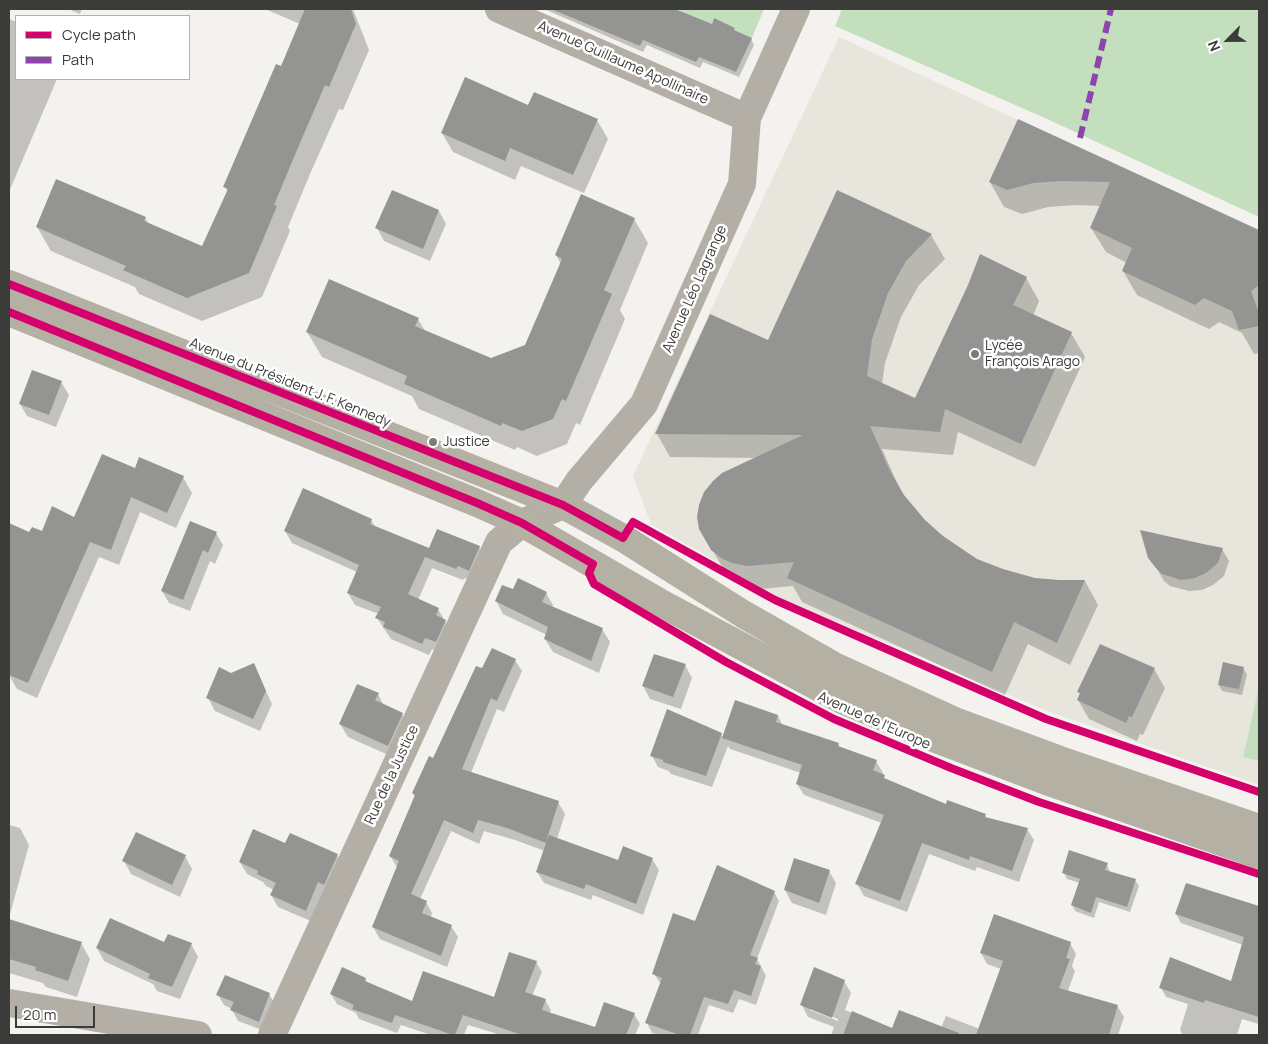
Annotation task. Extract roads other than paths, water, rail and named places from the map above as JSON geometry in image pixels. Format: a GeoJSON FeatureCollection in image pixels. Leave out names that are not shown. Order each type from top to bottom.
{"type":"FeatureCollection","features":[{"type":"Feature","properties":{"kind":"main road","name":"Avenue du Président J. F. Kennedy"},"geometry":{"type":"LineString","coordinates":[[9,284],[563,505]]}},
{"type":"Feature","properties":{"kind":"main road"},"geometry":{"type":"LineString","coordinates":[[9,312],[522,523]]}},
{"type":"Feature","properties":{"kind":"main road"},"geometry":{"type":"LineString","coordinates":[[563,505],[623,538],[743,614],[834,666],[957,722],[1060,760],[1259,828]]}},
{"type":"Feature","properties":{"kind":"main road","name":"Avenue de l'Europe"},"geometry":{"type":"LineString","coordinates":[[522,523],[659,602],[842,700],[1046,782],[1259,855]]}},
{"type":"Feature","properties":{"kind":"street","name":"Avenue Guillaume Apollinaire"},"geometry":{"type":"LineString","coordinates":[[499,9],[746,118]]}},
{"type":"Feature","properties":{"kind":"street","name":"Avenue Léo Lagrange"},"geometry":{"type":"LineString","coordinates":[[563,505],[579,481],[644,404],[742,184],[746,118],[796,9]]}},
{"type":"Feature","properties":{"kind":"street"},"geometry":{"type":"LineString","coordinates":[[522,523],[563,505]]}},
{"type":"Feature","properties":{"kind":"street","name":"Rue de la Justice"},"geometry":{"type":"LineString","coordinates":[[272,1035],[499,542],[522,523]]}},
{"type":"Feature","properties":{"kind":"street"},"geometry":{"type":"LineString","coordinates":[[9,1003],[198,1035]]}},
{"type":"Feature","properties":{"kind":"place","name":"Lycée François Arago"},"geometry":{"type":"Point","coordinates":[975,354]}},
{"type":"Feature","properties":{"kind":"place","name":"Justice"},"geometry":{"type":"Point","coordinates":[433,442]}}]}
